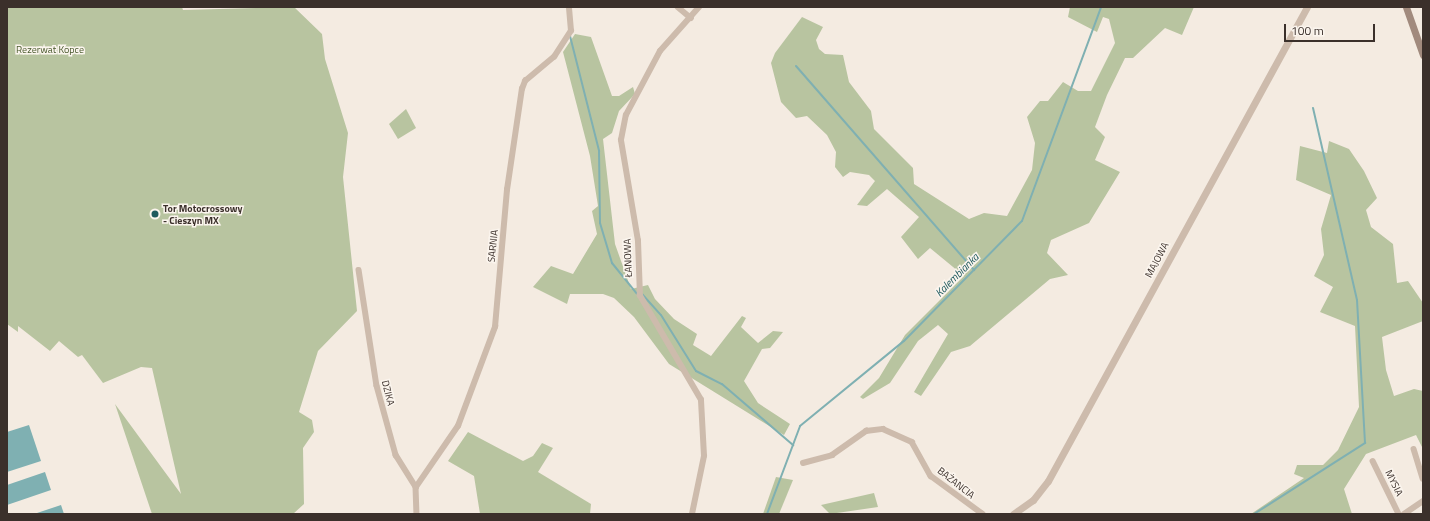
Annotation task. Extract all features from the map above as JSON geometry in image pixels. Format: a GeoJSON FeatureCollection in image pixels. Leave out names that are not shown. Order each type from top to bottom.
{"type":"FeatureCollection","features":[{"type":"Feature","properties":{"kind":"main road"},"geometry":{"type":"LineString","coordinates":[[1406,7],[1423,55]]}},
{"type":"Feature","properties":{"kind":"street","name":"SARNIA"},"geometry":{"type":"LineString","coordinates":[[416,487],[458,426],[495,327],[507,190],[522,89],[528,79],[554,57],[571,31],[569,7]]}},
{"type":"Feature","properties":{"kind":"street"},"geometry":{"type":"LineString","coordinates":[[678,7],[691,18]]}},
{"type":"Feature","properties":{"kind":"street","name":"ŁANOWA"},"geometry":{"type":"LineString","coordinates":[[692,514],[704,456],[701,400],[640,296],[638,241],[621,140],[626,116],[660,51],[691,18],[699,7]]}},
{"type":"Feature","properties":{"kind":"street","name":"MAJOWA"},"geometry":{"type":"LineString","coordinates":[[1014,514],[1033,500],[1048,481],[1307,7]]}},
{"type":"Feature","properties":{"kind":"street","name":"DZIKA"},"geometry":{"type":"LineString","coordinates":[[359,270],[374,372],[388,432],[407,477],[416,487]]}},
{"type":"Feature","properties":{"kind":"street","name":"BAŻANCIA"},"geometry":{"type":"LineString","coordinates":[[803,463],[832,455],[866,431],[883,429],[912,442],[931,476],[983,514]]}},
{"type":"Feature","properties":{"kind":"street"},"geometry":{"type":"LineString","coordinates":[[1414,449],[1423,479]]}},
{"type":"Feature","properties":{"kind":"street","name":"MYSIA"},"geometry":{"type":"LineString","coordinates":[[1373,460],[1399,514]]}},
{"type":"Feature","properties":{"kind":"street"},"geometry":{"type":"LineString","coordinates":[[416,487],[417,514]]}},
{"type":"Feature","properties":{"kind":"street"},"geometry":{"type":"LineString","coordinates":[[1404,514],[1423,501]]}},
{"type":"Feature","properties":{"kind":"green space","name":"Rezerwat Kopce"},"geometry":{"type":"Polygon","coordinates":[[[7,7],[182,7],[183,10],[294,7],[322,34],[325,59],[348,133],[343,177],[357,311],[318,351],[299,412],[312,420],[314,432],[303,448],[304,504],[293,514],[152,514],[115,404],[181,494],[152,368],[141,367],[103,383],[82,355],[78,357],[59,341],[50,351],[18,326],[18,332],[7,324],[7,7]]]}},
{"type":"Feature","properties":{"kind":"green space"},"geometry":{"type":"Polygon","coordinates":[[[1070,7],[1194,7],[1182,35],[1165,28],[1133,58],[1125,58],[1107,95],[1095,127],[1105,137],[1095,160],[1120,172],[1089,223],[1051,240],[1047,253],[1068,275],[1050,279],[970,346],[951,352],[921,396],[914,392],[948,334],[938,325],[918,341],[890,383],[863,399],[860,397],[879,378],[905,335],[964,276],[930,248],[918,259],[901,237],[919,217],[887,189],[867,206],[857,205],[875,181],[869,175],[850,172],[843,177],[835,167],[836,152],[827,135],[807,116],[796,118],[781,102],[771,63],[775,53],[802,17],[823,27],[816,40],[819,49],[825,54],[843,55],[849,82],[871,111],[874,129],[913,168],[914,184],[969,219],[984,213],[1007,216],[1032,170],[1035,143],[1027,117],[1040,101],[1048,101],[1063,82],[1078,91],[1091,91],[1115,43],[1109,19],[1103,17],[1097,32],[1068,17],[1070,7]]]}},
{"type":"Feature","properties":{"kind":"green space"},"geometry":{"type":"Polygon","coordinates":[[[575,34],[591,37],[612,96],[619,96],[633,87],[635,94],[619,111],[612,133],[603,139],[615,244],[631,289],[648,285],[655,299],[674,319],[697,334],[693,345],[711,356],[742,316],[746,318],[741,327],[758,343],[773,331],[783,332],[770,348],[762,349],[744,381],[758,403],[790,424],[784,435],[669,364],[634,317],[614,298],[603,294],[570,294],[567,304],[533,287],[551,266],[573,274],[597,234],[592,211],[598,206],[590,156],[563,52],[575,34]]]}},
{"type":"Feature","properties":{"kind":"green space"},"geometry":{"type":"Polygon","coordinates":[[[406,109],[416,128],[398,139],[389,124],[406,109]]]}},
{"type":"Feature","properties":{"kind":"green space"},"geometry":{"type":"Polygon","coordinates":[[[1329,141],[1349,149],[1364,171],[1377,198],[1366,210],[1371,227],[1393,244],[1397,283],[1408,281],[1423,303],[1423,321],[1382,337],[1386,370],[1394,396],[1414,389],[1423,391],[1423,449],[1416,435],[1366,454],[1344,489],[1352,514],[1251,514],[1304,478],[1294,474],[1297,465],[1323,465],[1338,450],[1359,407],[1355,326],[1320,312],[1333,287],[1314,276],[1324,255],[1321,229],[1331,195],[1296,180],[1300,146],[1327,153],[1329,141]]]}},
{"type":"Feature","properties":{"kind":"green space"},"geometry":{"type":"Polygon","coordinates":[[[468,432],[523,461],[533,456],[542,443],[553,448],[538,472],[591,504],[590,514],[480,514],[474,476],[448,461],[468,432]]]}},
{"type":"Feature","properties":{"kind":"green space"},"geometry":{"type":"Polygon","coordinates":[[[776,477],[793,480],[779,514],[763,514],[776,477]]]}},
{"type":"Feature","properties":{"kind":"green space"},"geometry":{"type":"Polygon","coordinates":[[[874,493],[878,507],[830,514],[821,505],[874,493]]]}},
{"type":"Feature","properties":{"kind":"water"},"geometry":{"type":"Polygon","coordinates":[[[29,425],[41,461],[7,472],[7,432],[29,425]]]}},
{"type":"Feature","properties":{"kind":"water"},"geometry":{"type":"Polygon","coordinates":[[[45,472],[51,490],[7,505],[7,485],[45,472]]]}},
{"type":"Feature","properties":{"kind":"water"},"geometry":{"type":"Polygon","coordinates":[[[61,505],[64,514],[34,514],[61,505]]]}},
{"type":"Feature","properties":{"kind":"waterway","name":"Kalembianka"},"geometry":{"type":"LineString","coordinates":[[767,514],[800,426],[904,341],[1022,221],[1101,7]]}},
{"type":"Feature","properties":{"kind":"waterway"},"geometry":{"type":"LineString","coordinates":[[570,36],[599,151],[600,223],[612,263],[637,294]]}},
{"type":"Feature","properties":{"kind":"waterway"},"geometry":{"type":"LineString","coordinates":[[796,66],[974,270]]}},
{"type":"Feature","properties":{"kind":"waterway"},"geometry":{"type":"LineString","coordinates":[[1254,514],[1365,443],[1357,300],[1313,108]]}},
{"type":"Feature","properties":{"kind":"waterway"},"geometry":{"type":"LineString","coordinates":[[642,294],[661,315],[696,371],[722,384],[793,445]]}},
{"type":"Feature","properties":{"kind":"place","name":"Tor Motocrossowy - Cieszyn MX"},"geometry":{"type":"Point","coordinates":[155,214]}}]}
